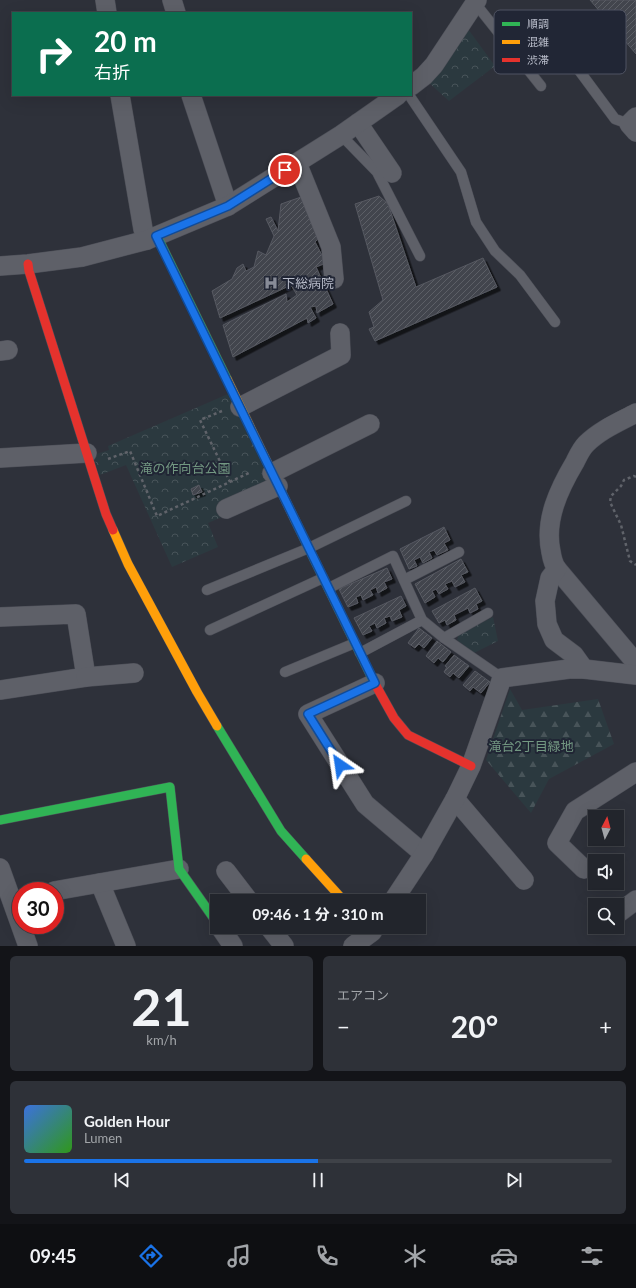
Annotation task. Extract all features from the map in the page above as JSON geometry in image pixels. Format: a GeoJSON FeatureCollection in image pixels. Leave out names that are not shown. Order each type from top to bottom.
{"type":"FeatureCollection","features":[{"type":"Feature","properties":{"kind":"street"},"geometry":{"type":"LineString","coordinates":[[105,0],[107,12]]}},
{"type":"Feature","properties":{"kind":"street"},"geometry":{"type":"LineString","coordinates":[[172,0],[176,12]]}},
{"type":"Feature","properties":{"kind":"street"},"geometry":{"type":"LineString","coordinates":[[412,85],[424,76],[434,65],[476,2]]}},
{"type":"Feature","properties":{"kind":"street"},"geometry":{"type":"LineString","coordinates":[[120,96],[143,229],[152,238],[239,405],[375,683],[402,730],[408,735],[471,766]]}},
{"type":"Feature","properties":{"kind":"street"},"geometry":{"type":"LineString","coordinates":[[191,96],[228,206]]}},
{"type":"Feature","properties":{"kind":"street"},"geometry":{"type":"LineString","coordinates":[[0,266],[82,257],[152,238],[228,206],[358,124],[397,96]]}},
{"type":"Feature","properties":{"kind":"street"},"geometry":{"type":"LineString","coordinates":[[358,124],[392,173]]}},
{"type":"Feature","properties":{"kind":"street"},"geometry":{"type":"LineString","coordinates":[[297,163],[331,247],[334,279]]}},
{"type":"Feature","properties":{"kind":"street"},"geometry":{"type":"LineString","coordinates":[[28,264],[106,514],[128,564],[197,692],[281,832],[338,894]]}},
{"type":"Feature","properties":{"kind":"street"},"geometry":{"type":"LineString","coordinates":[[239,405],[341,355],[340,333]]}},
{"type":"Feature","properties":{"kind":"street"},"geometry":{"type":"LineString","coordinates":[[636,413],[613,424],[584,445],[563,482],[550,519],[548,535],[554,566],[636,663]]}},
{"type":"Feature","properties":{"kind":"street"},"geometry":{"type":"LineString","coordinates":[[226,509],[273,474],[370,424]]}},
{"type":"Feature","properties":{"kind":"street"},"geometry":{"type":"LineString","coordinates":[[0,458],[89,459]]}},
{"type":"Feature","properties":{"kind":"street"},"geometry":{"type":"LineString","coordinates":[[557,569],[550,578],[544,601],[547,624],[554,640],[574,655],[584,669]]}},
{"type":"Feature","properties":{"kind":"street"},"geometry":{"type":"LineString","coordinates":[[0,617],[76,614],[86,677]]}},
{"type":"Feature","properties":{"kind":"street"},"geometry":{"type":"LineString","coordinates":[[398,894],[424,854],[455,799],[471,766],[502,678],[569,669],[584,669],[636,675]]}},
{"type":"Feature","properties":{"kind":"street"},"geometry":{"type":"LineString","coordinates":[[0,690],[86,677],[134,673]]}},
{"type":"Feature","properties":{"kind":"street"},"geometry":{"type":"LineString","coordinates":[[375,683],[308,714],[365,804],[424,854]]}},
{"type":"Feature","properties":{"kind":"street"},"geometry":{"type":"LineString","coordinates":[[584,869],[557,842],[576,811],[636,772]]}},
{"type":"Feature","properties":{"kind":"street"},"geometry":{"type":"LineString","coordinates":[[0,820],[170,786],[179,869],[210,913]]}},
{"type":"Feature","properties":{"kind":"street"},"geometry":{"type":"LineString","coordinates":[[455,799],[524,880]]}},
{"type":"Feature","properties":{"kind":"street"},"geometry":{"type":"LineString","coordinates":[[0,868],[12,890]]}},
{"type":"Feature","properties":{"kind":"street"},"geometry":{"type":"LineString","coordinates":[[64,889],[179,869]]}},
{"type":"Feature","properties":{"kind":"street"},"geometry":{"type":"LineString","coordinates":[[226,871],[244,894]]}},
{"type":"Feature","properties":{"kind":"street"},"geometry":{"type":"LineString","coordinates":[[100,883],[126,946]]}},
{"type":"Feature","properties":{"kind":"street"},"geometry":{"type":"LineString","coordinates":[[624,909],[636,900]]}},
{"type":"Feature","properties":{"kind":"street"},"geometry":{"type":"LineString","coordinates":[[25,934],[28,946]]}},
{"type":"Feature","properties":{"kind":"street"},"geometry":{"type":"LineString","coordinates":[[225,934],[233,946]]}},
{"type":"Feature","properties":{"kind":"street"},"geometry":{"type":"LineString","coordinates":[[275,934],[284,946]]}},
{"type":"Feature","properties":{"kind":"street"},"geometry":{"type":"LineString","coordinates":[[353,946],[366,934]]}},
{"type":"Feature","properties":{"kind":"lane"},"geometry":{"type":"LineString","coordinates":[[476,2],[494,25]]}},
{"type":"Feature","properties":{"kind":"lane"},"geometry":{"type":"LineString","coordinates":[[532,74],[541,86]]}},
{"type":"Feature","properties":{"kind":"lane"},"geometry":{"type":"LineString","coordinates":[[582,74],[615,119],[634,124]]}},
{"type":"Feature","properties":{"kind":"lane"},"geometry":{"type":"LineString","coordinates":[[410,96],[461,172],[476,222],[495,251],[520,275],[555,322]]}},
{"type":"Feature","properties":{"kind":"lane"},"geometry":{"type":"LineString","coordinates":[[341,135],[377,172],[420,256]]}},
{"type":"Feature","properties":{"kind":"lane"},"geometry":{"type":"LineString","coordinates":[[207,590],[309,548],[406,501]]}},
{"type":"Feature","properties":{"kind":"lane"},"geometry":{"type":"LineString","coordinates":[[404,580],[459,552]]}},
{"type":"Feature","properties":{"kind":"lane"},"geometry":{"type":"LineString","coordinates":[[329,588],[393,556],[422,620],[444,638],[502,678]]}},
{"type":"Feature","properties":{"kind":"lane"},"geometry":{"type":"LineString","coordinates":[[210,630],[323,578]]}},
{"type":"Feature","properties":{"kind":"lane"},"geometry":{"type":"LineString","coordinates":[[444,638],[488,613]]}},
{"type":"Feature","properties":{"kind":"lane"},"geometry":{"type":"LineString","coordinates":[[360,653],[422,620]]}},
{"type":"Feature","properties":{"kind":"lane"},"geometry":{"type":"LineString","coordinates":[[285,672],[355,643]]}},
{"type":"Feature","properties":{"kind":"path"},"geometry":{"type":"LineString","coordinates":[[230,482],[200,420],[239,405]]}},
{"type":"Feature","properties":{"kind":"path"},"geometry":{"type":"LineString","coordinates":[[89,459],[130,451],[157,516],[230,482],[273,474]]}},
{"type":"Feature","properties":{"kind":"path"},"geometry":{"type":"LineString","coordinates":[[636,477],[634,476],[624,480],[621,486],[611,496],[610,502],[621,525],[630,561],[636,565]]}},
{"type":"Feature","properties":{"kind":"green space"},"geometry":{"type":"Polygon","coordinates":[[[468,29],[494,65],[494,67],[449,101],[427,81],[468,29]]]}},
{"type":"Feature","properties":{"kind":"green space","name":"滝の作向台公園"},"geometry":{"type":"Polygon","coordinates":[[[228,394],[270,478],[224,516],[208,523],[218,547],[172,567],[126,465],[100,475],[93,455],[109,450],[108,446],[228,394]]]}},
{"type":"Feature","properties":{"kind":"green space"},"geometry":{"type":"Polygon","coordinates":[[[493,617],[498,641],[474,653],[457,640],[459,634],[493,617]]]}},
{"type":"Feature","properties":{"kind":"green space","name":"滝台2丁目緑地"},"geometry":{"type":"Polygon","coordinates":[[[510,689],[522,710],[598,699],[614,744],[549,779],[531,813],[486,760],[510,689]]]}},
{"type":"Feature","properties":{"kind":"building"},"geometry":{"type":"Polygon","coordinates":[[[590,0],[636,0],[636,54],[626,42],[626,10],[599,10],[590,0]]]}},
{"type":"Feature","properties":{"kind":"building"},"geometry":{"type":"Polygon","coordinates":[[[304,196],[319,238],[315,242],[326,263],[316,267],[333,304],[317,313],[316,306],[310,307],[316,318],[308,323],[307,318],[233,357],[223,325],[286,294],[287,302],[297,295],[291,285],[220,318],[212,291],[232,279],[237,268],[243,264],[246,271],[254,267],[258,251],[266,255],[274,236],[266,219],[271,217],[278,231],[281,204],[304,196]]]}},
{"type":"Feature","properties":{"kind":"building"},"geometry":{"type":"Polygon","coordinates":[[[379,196],[388,204],[416,287],[483,258],[497,287],[375,341],[369,329],[374,327],[369,312],[383,300],[355,204],[379,196]]]}},
{"type":"Feature","properties":{"kind":"building"},"geometry":{"type":"Polygon","coordinates":[[[199,485],[202,492],[193,495],[191,489],[199,485]]]}},
{"type":"Feature","properties":{"kind":"building"},"geometry":{"type":"Polygon","coordinates":[[[444,527],[450,540],[444,543],[448,550],[437,555],[434,550],[429,552],[432,558],[423,563],[420,557],[414,560],[417,566],[409,569],[400,549],[444,527]]]}},
{"type":"Feature","properties":{"kind":"building"},"geometry":{"type":"Polygon","coordinates":[[[461,559],[468,572],[461,575],[465,582],[455,587],[452,581],[445,584],[448,589],[439,594],[436,589],[432,591],[435,597],[425,603],[415,584],[461,559]]]}},
{"type":"Feature","properties":{"kind":"building"},"geometry":{"type":"Polygon","coordinates":[[[387,568],[392,579],[384,582],[387,588],[378,593],[376,587],[370,590],[373,595],[363,600],[361,595],[356,597],[358,603],[348,607],[339,589],[387,568]]]}},
{"type":"Feature","properties":{"kind":"building"},"geometry":{"type":"Polygon","coordinates":[[[475,588],[482,601],[476,604],[478,609],[470,613],[468,608],[454,615],[456,620],[447,625],[445,620],[439,623],[432,611],[475,588]]]}},
{"type":"Feature","properties":{"kind":"building"},"geometry":{"type":"Polygon","coordinates":[[[401,596],[406,606],[399,610],[402,617],[392,621],[390,616],[384,618],[386,623],[377,628],[375,623],[369,626],[372,631],[363,635],[354,618],[401,596]]]}},
{"type":"Feature","properties":{"kind":"building"},"geometry":{"type":"Polygon","coordinates":[[[419,628],[432,638],[424,648],[419,644],[415,648],[408,643],[419,628]]]}},
{"type":"Feature","properties":{"kind":"building"},"geometry":{"type":"Polygon","coordinates":[[[437,641],[451,652],[443,662],[438,658],[434,663],[426,656],[437,641]]]}},
{"type":"Feature","properties":{"kind":"building"},"geometry":{"type":"Polygon","coordinates":[[[454,655],[469,666],[459,678],[453,673],[450,677],[444,672],[447,667],[445,666],[454,655]]]}},
{"type":"Feature","properties":{"kind":"building"},"geometry":{"type":"Polygon","coordinates":[[[475,671],[490,682],[481,693],[473,687],[470,691],[463,685],[475,671]]]}},
{"type":"Feature","properties":{"kind":"traffic: fast"},"geometry":{"type":"LineString","coordinates":[[157,236],[227,379]]}},
{"type":"Feature","properties":{"kind":"traffic: fast"},"geometry":{"type":"LineString","coordinates":[[295,520],[374,682]]}},
{"type":"Feature","properties":{"kind":"traffic: fast"},"geometry":{"type":"LineString","coordinates":[[217,726],[281,831],[306,859]]}},
{"type":"Feature","properties":{"kind":"traffic: fast"},"geometry":{"type":"LineString","coordinates":[[0,820],[170,787],[179,869],[210,913]]}},
{"type":"Feature","properties":{"kind":"traffic: slow"},"geometry":{"type":"LineString","coordinates":[[227,379],[295,520]]}},
{"type":"Feature","properties":{"kind":"traffic: slow"},"geometry":{"type":"LineString","coordinates":[[113,530],[128,564],[217,726]]}},
{"type":"Feature","properties":{"kind":"traffic: slow"},"geometry":{"type":"LineString","coordinates":[[306,859],[338,894]]}},
{"type":"Feature","properties":{"kind":"traffic: jam"},"geometry":{"type":"LineString","coordinates":[[28,264],[106,514],[113,530]]}},
{"type":"Feature","properties":{"kind":"traffic: jam"},"geometry":{"type":"LineString","coordinates":[[374,682],[394,718],[408,735],[471,766]]}},
{"type":"Feature","properties":{"kind":"place","name":"下総病院"},"geometry":{"type":"Point","coordinates":[271,283]}},
{"type":"Feature","properties":{"kind":"route"},"geometry":{"type":"LineString","coordinates":[[285,170],[228,206],[156,236],[375,683],[308,714],[340,765]]}}]}
